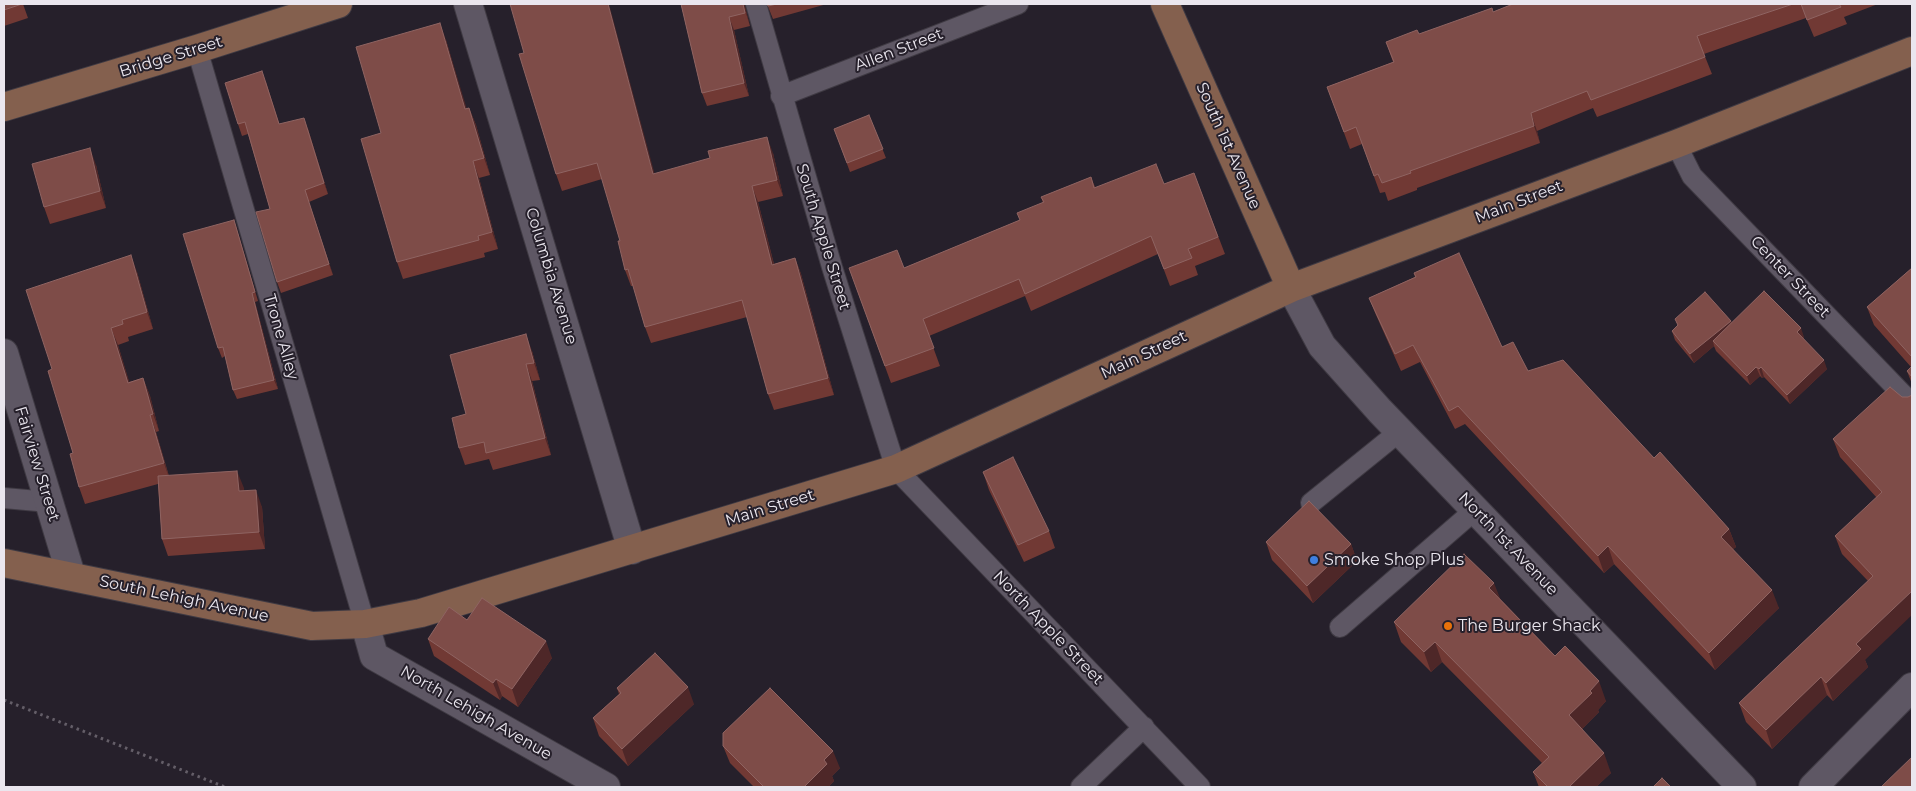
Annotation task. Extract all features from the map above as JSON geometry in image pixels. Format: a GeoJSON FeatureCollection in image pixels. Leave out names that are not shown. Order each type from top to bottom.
{"type":"FeatureCollection","features":[{"type":"Feature","properties":{"kind":"main road","name":"Bridge Street"},"geometry":{"type":"LineString","coordinates":[[4,107],[197,50],[338,4]]}},
{"type":"Feature","properties":{"kind":"main road","name":"South 1st Avenue"},"geometry":{"type":"LineString","coordinates":[[1165,4],[1290,288]]}},
{"type":"Feature","properties":{"kind":"main road","name":"Main Street"},"geometry":{"type":"LineString","coordinates":[[364,624],[421,613],[896,469],[1290,288],[1676,144],[1912,51]]}},
{"type":"Feature","properties":{"kind":"main road","name":"South Lehigh Avenue"},"geometry":{"type":"LineString","coordinates":[[4,563],[71,575],[312,626],[364,624]]}},
{"type":"Feature","properties":{"kind":"street","name":"Columbia Avenue"},"geometry":{"type":"LineString","coordinates":[[468,4],[632,550]]}},
{"type":"Feature","properties":{"kind":"street","name":"North 1st Avenue"},"geometry":{"type":"LineString","coordinates":[[1290,288],[1322,346],[1475,510],[1742,787]]}},
{"type":"Feature","properties":{"kind":"street","name":"Fairview Street"},"geometry":{"type":"LineString","coordinates":[[4,353],[71,575]]}},
{"type":"Feature","properties":{"kind":"street","name":"North Lehigh Avenue"},"geometry":{"type":"LineString","coordinates":[[364,624],[374,656],[606,787]]}},
{"type":"Feature","properties":{"kind":"street"},"geometry":{"type":"LineString","coordinates":[[1813,787],[1912,688]]}},
{"type":"Feature","properties":{"kind":"lane","name":"South Apple Street"},"geometry":{"type":"LineString","coordinates":[[756,4],[781,96],[832,267],[896,469]]}},
{"type":"Feature","properties":{"kind":"lane","name":"Allen Street"},"geometry":{"type":"LineString","coordinates":[[781,96],[1018,4]]}},
{"type":"Feature","properties":{"kind":"lane","name":"Trone Alley"},"geometry":{"type":"LineString","coordinates":[[197,50],[364,624]]}},
{"type":"Feature","properties":{"kind":"lane","name":"Center Street"},"geometry":{"type":"LineString","coordinates":[[1676,144],[1692,176],[1912,404]]}},
{"type":"Feature","properties":{"kind":"lane"},"geometry":{"type":"LineString","coordinates":[[1311,503],[1400,431]]}},
{"type":"Feature","properties":{"kind":"lane","name":"North Apple Street"},"geometry":{"type":"LineString","coordinates":[[896,469],[1200,787]]}},
{"type":"Feature","properties":{"kind":"lane"},"geometry":{"type":"LineString","coordinates":[[4,498],[49,502]]}},
{"type":"Feature","properties":{"kind":"lane"},"geometry":{"type":"LineString","coordinates":[[1340,627],[1475,510]]}},
{"type":"Feature","properties":{"kind":"lane"},"geometry":{"type":"LineString","coordinates":[[1081,787],[1144,727]]}},
{"type":"Feature","properties":{"kind":"path"},"geometry":{"type":"LineString","coordinates":[[4,700],[225,787]]}},
{"type":"Feature","properties":{"kind":"building"},"geometry":{"type":"Polygon","coordinates":[[[4,4],[22,4],[4,10],[4,4]]]}},
{"type":"Feature","properties":{"kind":"building"},"geometry":{"type":"Polygon","coordinates":[[[510,4],[608,4],[653,174],[710,158],[708,151],[767,137],[777,180],[752,186],[772,265],[795,258],[828,378],[768,394],[742,300],[645,327],[628,269],[625,270],[618,241],[620,241],[597,163],[556,174],[519,54],[524,53],[510,4]]]}},
{"type":"Feature","properties":{"kind":"building"},"geometry":{"type":"Polygon","coordinates":[[[681,4],[743,4],[745,13],[729,17],[744,83],[702,93],[681,4]]]}},
{"type":"Feature","properties":{"kind":"building"},"geometry":{"type":"Polygon","coordinates":[[[1513,4],[1793,4],[1697,36],[1705,57],[1591,100],[1587,91],[1531,113],[1534,126],[1382,183],[1378,174],[1374,176],[1356,127],[1344,132],[1327,87],[1394,62],[1386,42],[1417,30],[1419,34],[1492,8],[1493,12],[1513,4]]]}},
{"type":"Feature","properties":{"kind":"building"},"geometry":{"type":"Polygon","coordinates":[[[1801,4],[1839,4],[1841,7],[1807,20],[1801,4]]]}},
{"type":"Feature","properties":{"kind":"building"},"geometry":{"type":"Polygon","coordinates":[[[440,23],[465,109],[469,108],[484,158],[473,161],[492,232],[478,236],[479,240],[397,262],[361,139],[381,133],[356,47],[440,23]]]}},
{"type":"Feature","properties":{"kind":"building"},"geometry":{"type":"Polygon","coordinates":[[[262,71],[279,124],[304,118],[324,183],[305,190],[329,264],[277,282],[256,212],[270,209],[245,122],[238,124],[225,83],[262,71]]]}},
{"type":"Feature","properties":{"kind":"building"},"geometry":{"type":"Polygon","coordinates":[[[869,115],[883,149],[847,163],[834,129],[869,115]]]}},
{"type":"Feature","properties":{"kind":"building"},"geometry":{"type":"Polygon","coordinates":[[[90,148],[100,191],[44,207],[32,164],[90,148]]]}},
{"type":"Feature","properties":{"kind":"building"},"geometry":{"type":"Polygon","coordinates":[[[1156,164],[1164,184],[1194,173],[1218,237],[1188,249],[1192,258],[1164,269],[1151,236],[1025,294],[1019,279],[923,319],[934,348],[885,366],[849,268],[897,250],[904,268],[1020,220],[1017,213],[1044,202],[1041,197],[1091,177],[1094,188],[1156,164]]]}},
{"type":"Feature","properties":{"kind":"building"},"geometry":{"type":"Polygon","coordinates":[[[234,220],[255,292],[252,293],[274,380],[233,390],[223,347],[218,348],[183,234],[234,220]]]}},
{"type":"Feature","properties":{"kind":"building"},"geometry":{"type":"Polygon","coordinates":[[[1459,253],[1502,347],[1513,342],[1528,371],[1563,360],[1654,458],[1660,452],[1729,529],[1721,537],[1772,590],[1709,653],[1608,546],[1598,556],[1458,406],[1449,411],[1413,345],[1395,354],[1369,298],[1416,277],[1414,273],[1459,253]]]}},
{"type":"Feature","properties":{"kind":"building"},"geometry":{"type":"Polygon","coordinates":[[[131,255],[147,312],[122,320],[123,324],[111,328],[128,383],[143,378],[153,414],[150,415],[164,463],[79,487],[70,454],[73,453],[48,371],[52,369],[26,290],[131,255]]]}},
{"type":"Feature","properties":{"kind":"building"},"geometry":{"type":"Polygon","coordinates":[[[1912,268],[1912,357],[1867,307],[1912,268]]]}},
{"type":"Feature","properties":{"kind":"building"},"geometry":{"type":"Polygon","coordinates":[[[1764,291],[1801,328],[1797,332],[1824,360],[1787,395],[1761,367],[1759,369],[1756,367],[1747,376],[1713,341],[1764,291]]]}},
{"type":"Feature","properties":{"kind":"building"},"geometry":{"type":"Polygon","coordinates":[[[1705,292],[1731,321],[1690,354],[1672,331],[1678,325],[1675,319],[1705,292]]]}},
{"type":"Feature","properties":{"kind":"building"},"geometry":{"type":"Polygon","coordinates":[[[526,334],[534,363],[526,364],[545,438],[486,453],[484,442],[459,448],[452,418],[466,414],[450,355],[526,334]]]}},
{"type":"Feature","properties":{"kind":"building"},"geometry":{"type":"Polygon","coordinates":[[[1912,366],[1912,377],[1907,371],[1912,366]]]}},
{"type":"Feature","properties":{"kind":"building"},"geometry":{"type":"Polygon","coordinates":[[[1890,387],[1902,397],[1912,395],[1912,591],[1856,644],[1861,649],[1826,683],[1821,677],[1766,730],[1739,703],[1873,576],[1835,536],[1882,492],[1833,439],[1890,387]]]}},
{"type":"Feature","properties":{"kind":"building"},"geometry":{"type":"Polygon","coordinates":[[[1013,457],[1049,531],[1018,545],[983,472],[1013,457]]]}},
{"type":"Feature","properties":{"kind":"building"},"geometry":{"type":"Polygon","coordinates":[[[237,471],[239,491],[256,490],[259,532],[162,539],[158,476],[237,471]]]}},
{"type":"Feature","properties":{"kind":"building","name":"Smoke Shop Plus"},"geometry":{"type":"Polygon","coordinates":[[[1309,501],[1351,544],[1307,586],[1266,542],[1309,501]]]}},
{"type":"Feature","properties":{"kind":"building"},"geometry":{"type":"Polygon","coordinates":[[[1464,554],[1494,583],[1489,588],[1555,656],[1565,646],[1599,681],[1590,691],[1592,693],[1569,715],[1604,753],[1569,787],[1548,787],[1533,772],[1549,757],[1435,642],[1424,652],[1394,622],[1464,554]]]}},
{"type":"Feature","properties":{"kind":"building"},"geometry":{"type":"Polygon","coordinates":[[[482,598],[546,641],[512,689],[496,679],[493,683],[428,639],[449,607],[467,620],[482,598]]]}},
{"type":"Feature","properties":{"kind":"building"},"geometry":{"type":"Polygon","coordinates":[[[655,653],[688,687],[622,749],[593,718],[621,693],[617,688],[655,653]]]}},
{"type":"Feature","properties":{"kind":"building"},"geometry":{"type":"Polygon","coordinates":[[[770,688],[833,751],[824,760],[827,764],[804,787],[764,787],[723,746],[723,733],[770,688]]]}},
{"type":"Feature","properties":{"kind":"building"},"geometry":{"type":"Polygon","coordinates":[[[1912,757],[1912,787],[1881,787],[1912,757]]]}},
{"type":"Feature","properties":{"kind":"building"},"geometry":{"type":"Polygon","coordinates":[[[1662,778],[1671,787],[1653,787],[1662,778]]]}},
{"type":"Feature","properties":{"kind":"place","name":"Smoke Shop Plus"},"geometry":{"type":"Point","coordinates":[1314,560]}},
{"type":"Feature","properties":{"kind":"place","name":"The Burger Shack"},"geometry":{"type":"Point","coordinates":[1448,626]}}]}
